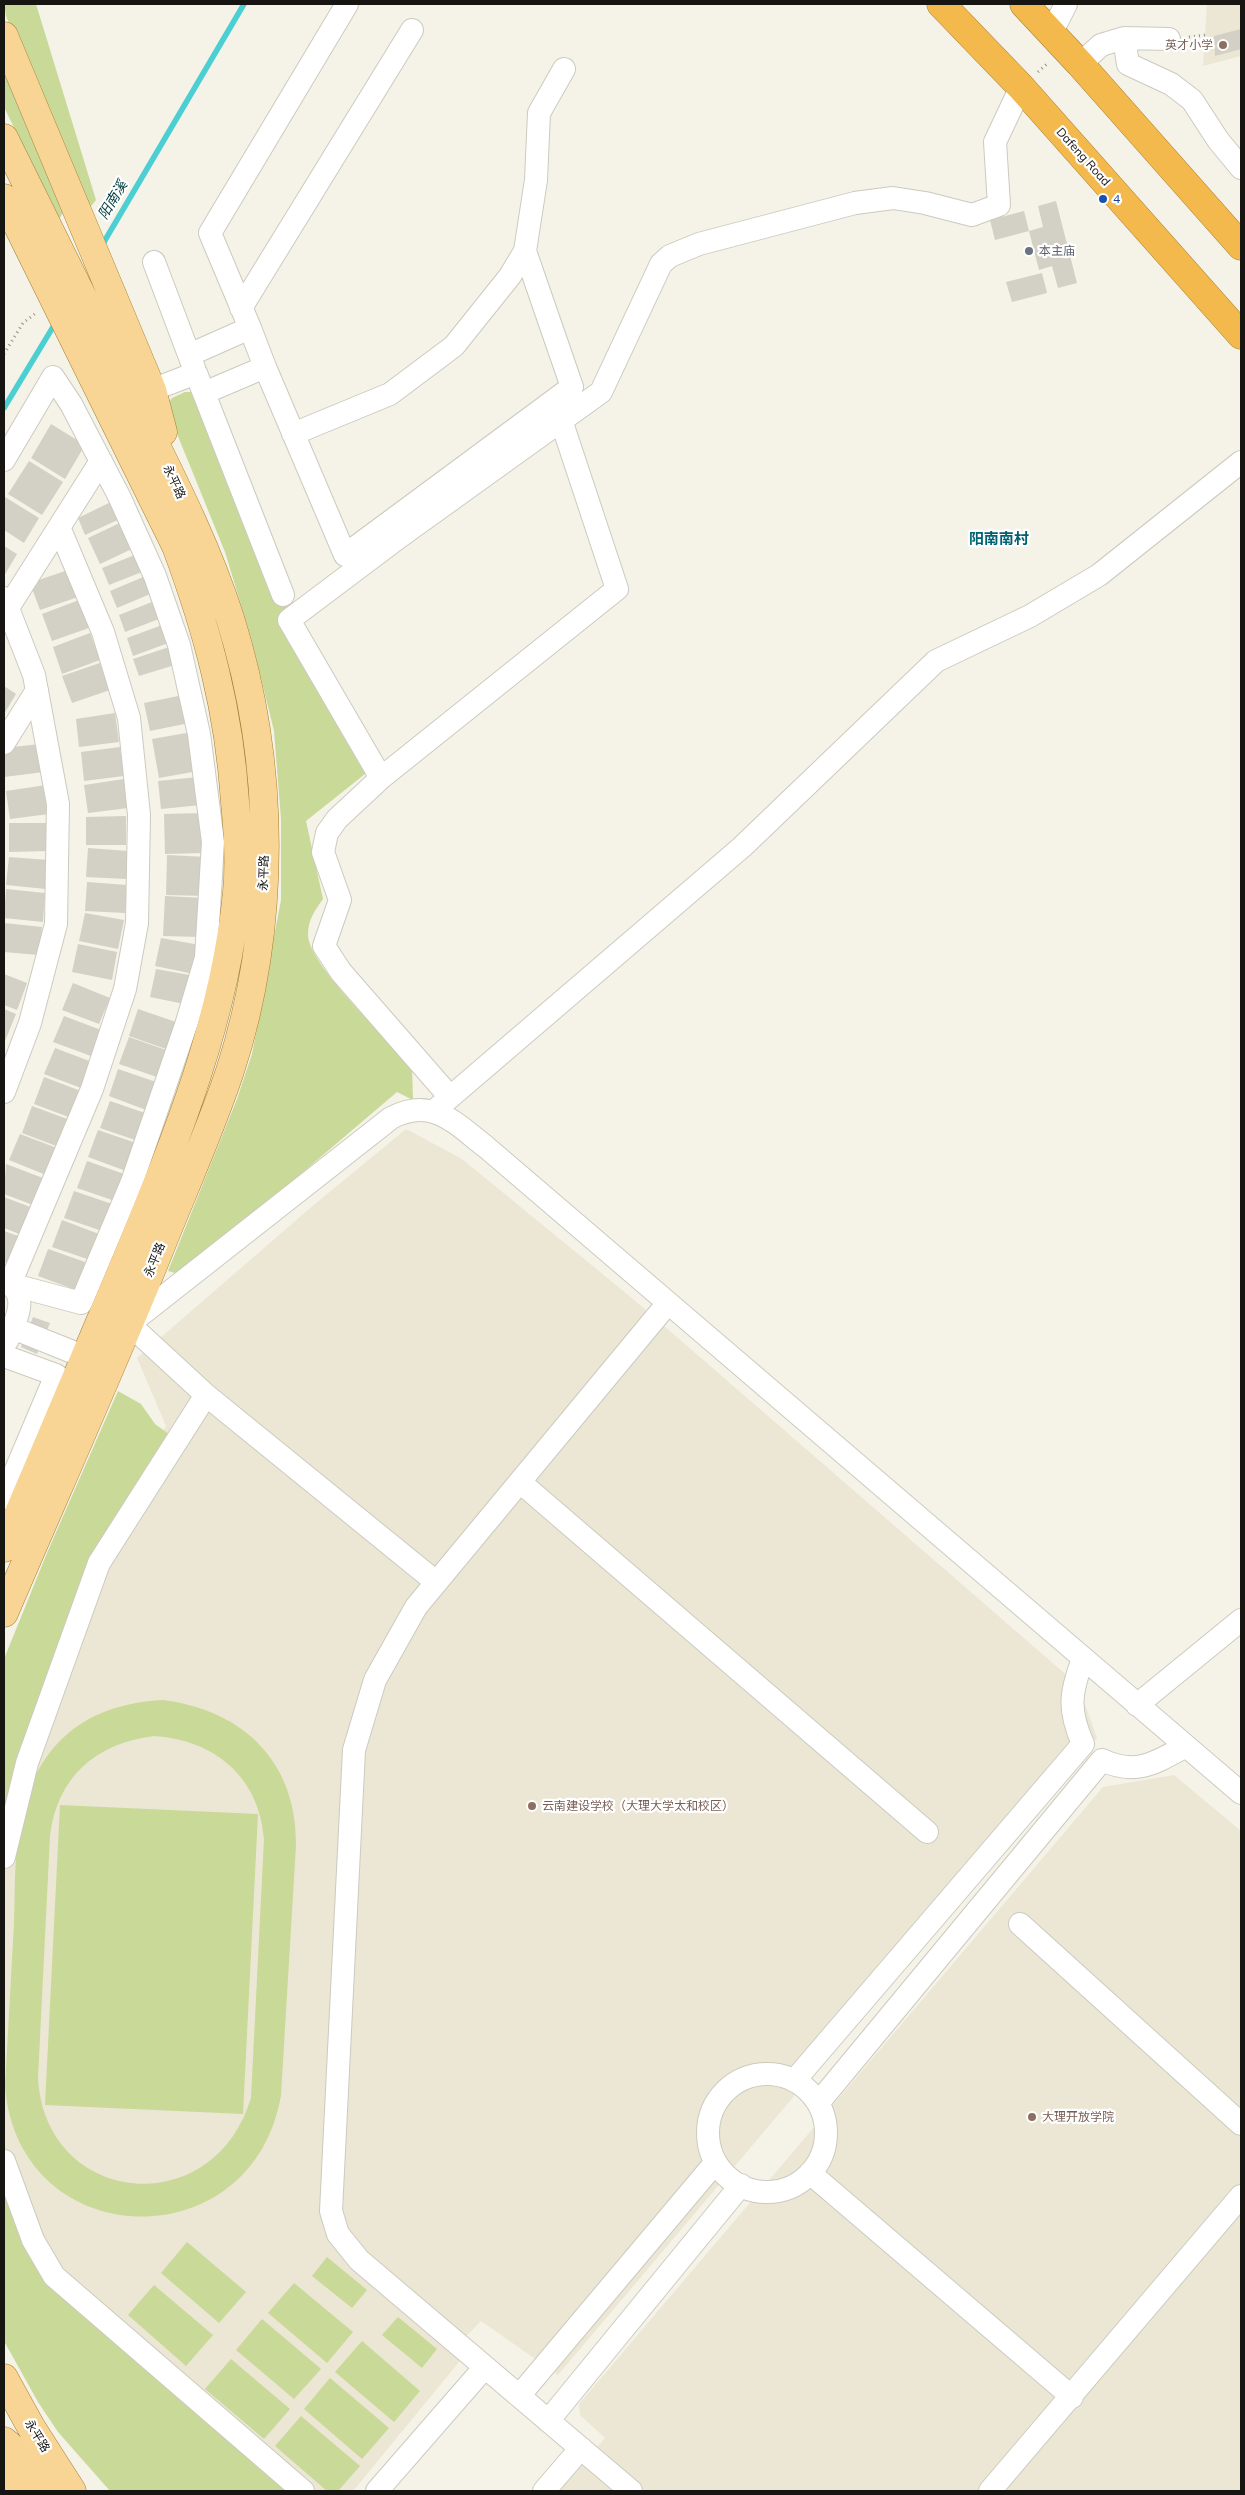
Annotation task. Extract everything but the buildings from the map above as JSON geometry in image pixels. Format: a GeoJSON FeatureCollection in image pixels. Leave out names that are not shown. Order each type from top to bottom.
{"type":"FeatureCollection","features":[{"type":"Feature","properties":{"kind":"highway","name":"Dafeng Road"},"geometry":{"type":"LineString","coordinates":[[941,4],[1021,87],[1241,335]]}},
{"type":"Feature","properties":{"kind":"highway"},"geometry":{"type":"LineString","coordinates":[[1024,4],[1066,48],[1241,246]]}},
{"type":"Feature","properties":{"kind":"main road"},"geometry":{"type":"LineString","coordinates":[[4,36],[152,390],[171,475]]}},
{"type":"Feature","properties":{"kind":"main road","name":"永平路"},"geometry":{"type":"LineString","coordinates":[[4,138],[171,475],[221,592],[246,678],[257,737],[264,797],[262,910],[256,956],[231,1068],[129,1324],[4,1613]]}},
{"type":"Feature","properties":{"kind":"main road"},"geometry":{"type":"LineString","coordinates":[[4,198],[176,546],[197,604],[220,685],[234,777],[238,838],[237,890],[228,962],[210,1035],[189,1105],[86,1356],[4,1548]]}},
{"type":"Feature","properties":{"kind":"main road","name":"永平路"},"geometry":{"type":"LineString","coordinates":[[4,2378],[31,2427],[72,2491]]}},
{"type":"Feature","properties":{"kind":"main road"},"geometry":{"type":"LineString","coordinates":[[7,2449],[27,2491]]}},
{"type":"Feature","properties":{"kind":"main road"},"geometry":{"type":"LineString","coordinates":[[7,2449],[42,2491]]}},
{"type":"Feature","properties":{"kind":"main road"},"geometry":{"type":"LineString","coordinates":[[7,2449],[62,2491]]}},
{"type":"Feature","properties":{"kind":"street"},"geometry":{"type":"LineString","coordinates":[[347,4],[210,233],[345,554],[572,388],[525,251]]}},
{"type":"Feature","properties":{"kind":"street"},"geometry":{"type":"LineString","coordinates":[[1066,4],[1066,48],[1101,45],[1124,38],[1169,39]]}},
{"type":"Feature","properties":{"kind":"street"},"geometry":{"type":"LineString","coordinates":[[242,308],[412,30]]}},
{"type":"Feature","properties":{"kind":"street"},"geometry":{"type":"LineString","coordinates":[[1124,38],[1128,64],[1172,84],[1192,100],[1218,140],[1241,168]]}},
{"type":"Feature","properties":{"kind":"street"},"geometry":{"type":"LineString","coordinates":[[293,434],[390,394],[454,346],[510,276],[525,251],[536,180],[540,113],[564,69]]}},
{"type":"Feature","properties":{"kind":"street"},"geometry":{"type":"LineString","coordinates":[[381,778],[289,620],[398,538],[600,392],[661,264],[670,256],[699,244],[855,203],[893,198],[925,203],[972,215],[999,205],[995,142],[1021,87]]}},
{"type":"Feature","properties":{"kind":"street"},"geometry":{"type":"LineString","coordinates":[[154,262],[283,595]]}},
{"type":"Feature","properties":{"kind":"street"},"geometry":{"type":"LineString","coordinates":[[196,374],[250,328]]}},
{"type":"Feature","properties":{"kind":"street"},"geometry":{"type":"LineString","coordinates":[[152,390],[196,374],[265,367]]}},
{"type":"Feature","properties":{"kind":"street"},"geometry":{"type":"LineString","coordinates":[[4,460],[53,377],[71,404],[101,461],[155,576],[179,645],[199,734],[213,842],[206,958],[187,1022],[132,1182],[81,1303],[7,1283]]}},
{"type":"Feature","properties":{"kind":"street"},"geometry":{"type":"LineString","coordinates":[[562,420],[617,589],[381,778],[337,819],[326,833],[323,852],[340,900],[332,917],[324,946],[341,972],[456,1124],[486,1147],[1241,1793]]}},
{"type":"Feature","properties":{"kind":"street"},"geometry":{"type":"LineString","coordinates":[[4,1092],[30,1023],[56,924],[58,804],[34,675],[5,607],[101,461]]}},
{"type":"Feature","properties":{"kind":"street"},"geometry":{"type":"LineString","coordinates":[[436,1582],[206,1395],[129,1324],[391,1118],[404,1111],[442,1104],[742,847],[936,661],[1030,616],[1099,575],[1241,462]]}},
{"type":"Feature","properties":{"kind":"street"},"geometry":{"type":"LineString","coordinates":[[7,1283],[92,1089],[125,988],[137,923],[139,815],[129,718],[103,632],[59,527]]}},
{"type":"Feature","properties":{"kind":"street"},"geometry":{"type":"LineString","coordinates":[[4,743],[37,690]]}},
{"type":"Feature","properties":{"kind":"street"},"geometry":{"type":"LineString","coordinates":[[7,1283],[19,1296],[20,1308],[8,1337],[86,1356],[110,1368]]}},
{"type":"Feature","properties":{"kind":"street"},"geometry":{"type":"LineString","coordinates":[[631,2491],[358,2260],[338,2234],[331,2212],[354,1750],[374,1680],[416,1607],[668,1303]]}},
{"type":"Feature","properties":{"kind":"street"},"geometry":{"type":"LineString","coordinates":[[4,1356],[56,1375],[4,1498]]}},
{"type":"Feature","properties":{"kind":"street"},"geometry":{"type":"LineString","coordinates":[[4,1857],[27,1763],[99,1563],[206,1395]]}},
{"type":"Feature","properties":{"kind":"street"},"geometry":{"type":"LineString","coordinates":[[520,1482],[927,1832]]}},
{"type":"Feature","properties":{"kind":"street"},"geometry":{"type":"LineString","coordinates":[[1137,1705],[1241,1620]]}},
{"type":"Feature","properties":{"kind":"street"},"geometry":{"type":"LineString","coordinates":[[794,2081],[1083,1744],[1073,1716],[1072,1687],[1083,1659]]}},
{"type":"Feature","properties":{"kind":"street"},"geometry":{"type":"LineString","coordinates":[[819,2102],[1102,1760],[1114,1766],[1135,1768],[1160,1760],[1186,1746]]}},
{"type":"Feature","properties":{"kind":"street"},"geometry":{"type":"LineString","coordinates":[[1020,1924],[1241,2124]]}},
{"type":"Feature","properties":{"kind":"street"},"geometry":{"type":"LineString","coordinates":[[756,2074],[780,2074],[802,2084],[819,2102],[827,2125],[825,2148],[815,2170],[797,2185],[774,2192],[751,2190],[730,2180],[715,2163],[708,2142],[709,2119],[718,2098],[734,2082],[756,2074]]}},
{"type":"Feature","properties":{"kind":"street"},"geometry":{"type":"LineString","coordinates":[[4,2161],[33,2240],[54,2276],[303,2491]]}},
{"type":"Feature","properties":{"kind":"street"},"geometry":{"type":"LineString","coordinates":[[519,2396],[715,2163]]}},
{"type":"Feature","properties":{"kind":"street"},"geometry":{"type":"LineString","coordinates":[[810,2173],[1072,2397]]}},
{"type":"Feature","properties":{"kind":"street"},"geometry":{"type":"LineString","coordinates":[[548,2420],[741,2185]]}},
{"type":"Feature","properties":{"kind":"street"},"geometry":{"type":"LineString","coordinates":[[990,2491],[1072,2397],[1241,2196]]}},
{"type":"Feature","properties":{"kind":"street"},"geometry":{"type":"LineString","coordinates":[[377,2491],[485,2367]]}},
{"type":"Feature","properties":{"kind":"street"},"geometry":{"type":"LineString","coordinates":[[544,2491],[581,2448]]}},
{"type":"Feature","properties":{"kind":"path"},"geometry":{"type":"LineString","coordinates":[[1021,87],[1066,48]]}},
{"type":"Feature","properties":{"kind":"path"},"geometry":{"type":"LineString","coordinates":[[4,354],[24,323],[55,301]]}},
{"type":"Feature","properties":{"kind":"shaded area","name":"英才小学"},"geometry":{"type":"Polygon","coordinates":[[[1207,4],[1241,4],[1241,56],[1203,66],[1207,4]]]}},
{"type":"Feature","properties":{"kind":"shaded area","name":"云南建设学校（大理大学太和校区）"},"geometry":{"type":"Polygon","coordinates":[[[406,1129],[462,1159],[633,1299],[1078,1685],[1097,1738],[558,2375],[481,2321],[456,2347],[464,2356],[353,2491],[307,2491],[44,2262],[4,2150],[4,1874],[101,1537],[166,1426],[137,1358],[309,1209],[406,1129]]]}},
{"type":"Feature","properties":{"kind":"shaded area","name":"大理开放学院"},"geometry":{"type":"Polygon","coordinates":[[[1174,1775],[1241,1831],[1241,2491],[559,2491],[605,2438],[580,2415],[579,2404],[1103,1787],[1174,1775]]]}},
{"type":"Feature","properties":{"kind":"green space"},"geometry":{"type":"Polygon","coordinates":[[[4,4],[36,4],[96,200],[88,210],[6,16],[4,4]]]}},
{"type":"Feature","properties":{"kind":"green space"},"geometry":{"type":"Polygon","coordinates":[[[4,67],[65,210],[59,219],[4,107],[4,67]]]}},
{"type":"Feature","properties":{"kind":"green space"},"geometry":{"type":"Polygon","coordinates":[[[185,392],[197,392],[203,401],[292,615],[370,770],[306,821],[323,899],[311,920],[308,934],[311,947],[335,983],[369,1022],[412,1066],[413,1100],[397,1092],[182,1275],[168,1271],[237,1099],[252,1054],[281,900],[281,819],[274,731],[252,641],[225,552],[171,419],[168,403],[172,398],[185,392]]]}},
{"type":"Feature","properties":{"kind":"green space"},"geometry":{"type":"Polygon","coordinates":[[[118,1391],[141,1404],[155,1424],[173,1437],[92,1589],[30,1776],[4,1873],[4,1659],[47,1553],[118,1391]]]}},
{"type":"Feature","properties":{"kind":"green space"},"geometry":{"type":"Polygon","coordinates":[[[163,1700],[192,1706],[218,1715],[241,1728],[260,1745],[275,1765],[287,1789],[294,1815],[296,1845],[281,2095],[262,2149],[228,2188],[185,2210],[137,2216],[91,2207],[50,2182],[19,2142],[5,2086],[16,1855],[25,1803],[35,1777],[48,1755],[64,1737],[84,1722],[107,1711],[133,1703],[163,1700]],[[154,1736],[133,1740],[114,1746],[97,1755],[83,1766],[61,1796],[54,1815],[50,1836],[38,2078],[48,2121],[69,2153],[98,2174],[133,2183],[169,2181],[203,2166],[231,2139],[251,2098],[264,1839],[260,1817],[253,1797],[243,1780],[230,1765],[196,1745],[176,1739],[154,1736]]]}},
{"type":"Feature","properties":{"kind":"green space"},"geometry":{"type":"Polygon","coordinates":[[[60,1805],[258,1814],[243,2114],[45,2105],[60,1805]]]}},
{"type":"Feature","properties":{"kind":"green space"},"geometry":{"type":"Polygon","coordinates":[[[4,2168],[32,2247],[295,2491],[110,2491],[58,2432],[38,2402],[4,2341],[4,2168]]]}},
{"type":"Feature","properties":{"kind":"green space"},"geometry":{"type":"Polygon","coordinates":[[[187,2242],[246,2292],[219,2323],[161,2273],[187,2242]]]}},
{"type":"Feature","properties":{"kind":"green space"},"geometry":{"type":"Polygon","coordinates":[[[327,2257],[367,2290],[352,2308],[312,2276],[327,2257]]]}},
{"type":"Feature","properties":{"kind":"green space"},"geometry":{"type":"Polygon","coordinates":[[[294,2283],[353,2332],[327,2363],[268,2313],[294,2283]]]}},
{"type":"Feature","properties":{"kind":"green space"},"geometry":{"type":"Polygon","coordinates":[[[154,2285],[213,2335],[186,2366],[128,2315],[154,2285]]]}},
{"type":"Feature","properties":{"kind":"green space"},"geometry":{"type":"Polygon","coordinates":[[[398,2317],[437,2349],[422,2368],[382,2335],[398,2317]]]}},
{"type":"Feature","properties":{"kind":"green space"},"geometry":{"type":"Polygon","coordinates":[[[262,2319],[321,2369],[294,2399],[236,2350],[262,2319]]]}},
{"type":"Feature","properties":{"kind":"green space"},"geometry":{"type":"Polygon","coordinates":[[[362,2341],[420,2391],[394,2422],[335,2372],[362,2341]]]}},
{"type":"Feature","properties":{"kind":"green space"},"geometry":{"type":"Polygon","coordinates":[[[231,2359],[290,2409],[264,2439],[205,2389],[231,2359]]]}},
{"type":"Feature","properties":{"kind":"green space"},"geometry":{"type":"Polygon","coordinates":[[[330,2378],[389,2428],[362,2459],[304,2409],[330,2378]]]}},
{"type":"Feature","properties":{"kind":"green space"},"geometry":{"type":"Polygon","coordinates":[[[301,2416],[360,2466],[338,2491],[327,2491],[275,2446],[301,2416]]]}},
{"type":"Feature","properties":{"kind":"waterway","name":"阳南溪"},"geometry":{"type":"LineString","coordinates":[[101,247],[244,4]]}},
{"type":"Feature","properties":{"kind":"waterway","name":"阳南溪"},"geometry":{"type":"LineString","coordinates":[[4,408],[56,322]]}},
{"type":"Feature","properties":{"kind":"place","name":"英才小学"},"geometry":{"type":"Point","coordinates":[1223,45]}},
{"type":"Feature","properties":{"kind":"place","name":"4"},"geometry":{"type":"Point","coordinates":[1103,199]}},
{"type":"Feature","properties":{"kind":"place","name":"本主庙"},"geometry":{"type":"Point","coordinates":[1029,251]}},
{"type":"Feature","properties":{"kind":"place","name":"云南建设学校（大理大学太和校区）"},"geometry":{"type":"Point","coordinates":[532,1806]}},
{"type":"Feature","properties":{"kind":"place","name":"大理开放学院"},"geometry":{"type":"Point","coordinates":[1032,2117]}},
{"type":"Feature","properties":{"kind":"district","name":"阳南南村"},"geometry":{"type":"Point","coordinates":[999,539]}}]}
